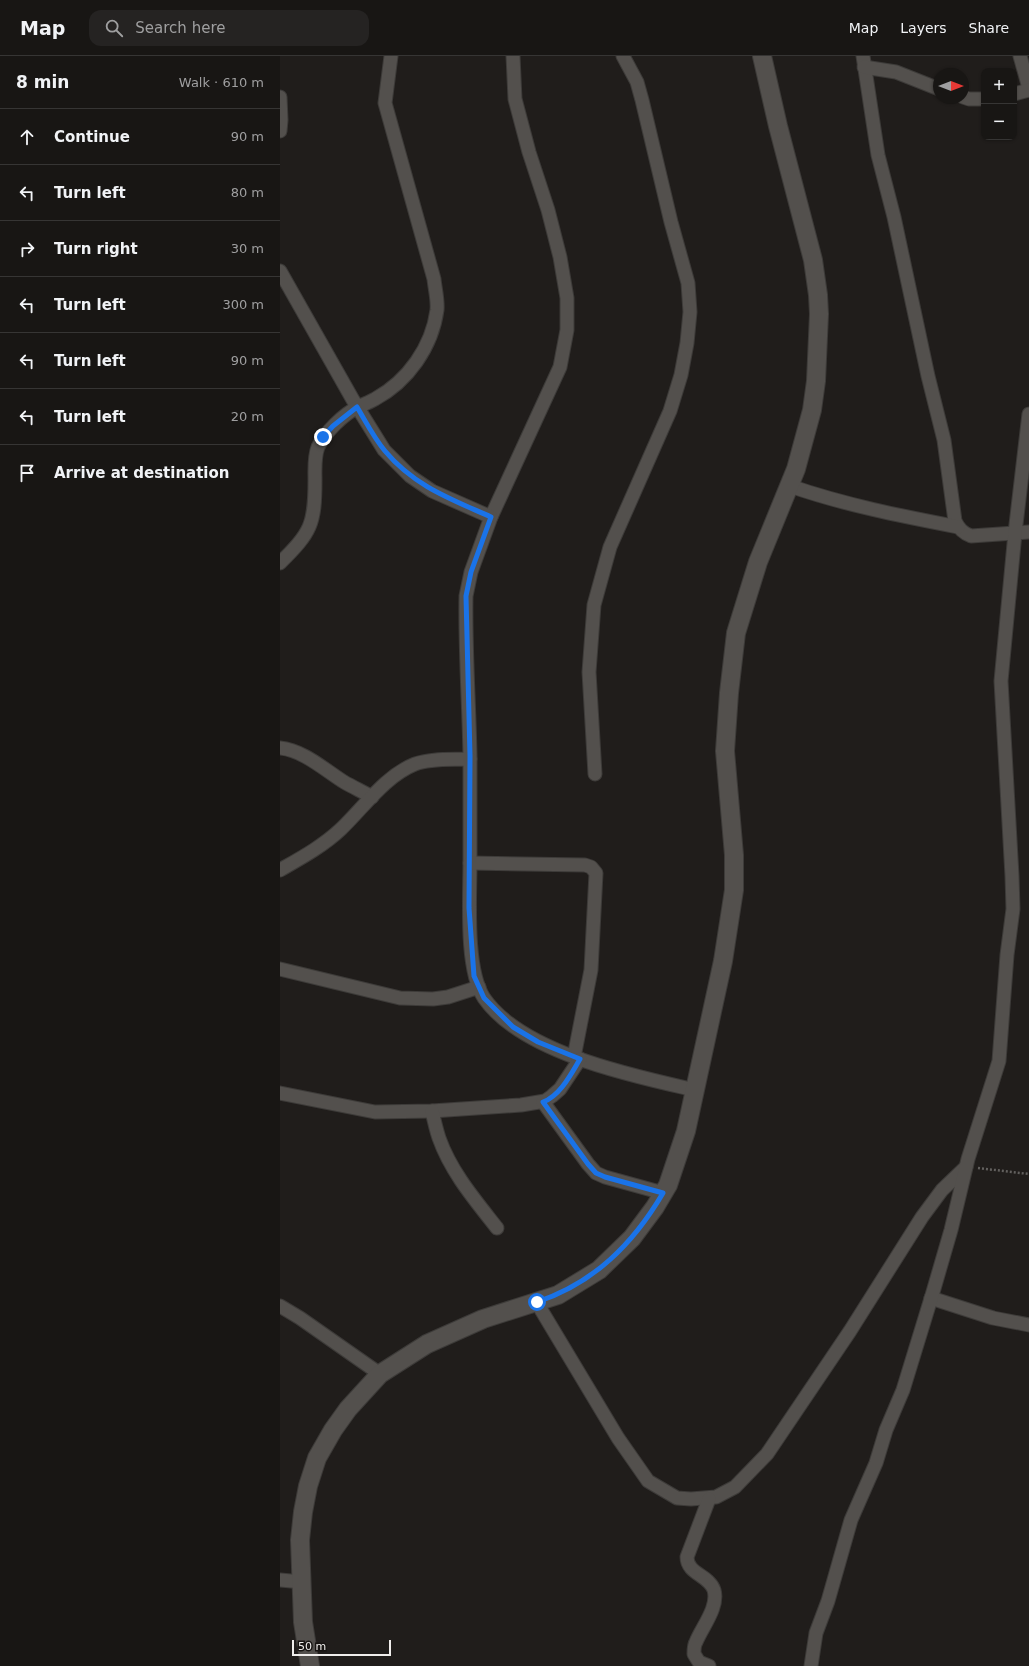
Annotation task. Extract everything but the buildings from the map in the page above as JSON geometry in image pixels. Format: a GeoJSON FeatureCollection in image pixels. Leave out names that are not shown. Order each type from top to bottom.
{"type":"FeatureCollection","features":[{"type":"Feature","properties":{"kind":"street"},"geometry":{"type":"LineString","coordinates":[[280,563],[299,544],[307,533],[313,520],[315,464],[317,448],[323,437],[333,426],[357,407],[374,400],[392,389],[413,367],[429,338],[437,308],[434,279],[385,103],[391,56]]}},
{"type":"Feature","properties":{"kind":"street"},"geometry":{"type":"LineString","coordinates":[[513,56],[515,99],[529,152],[548,210],[560,257],[567,298],[567,330],[560,367],[491,517],[471,572],[466,596],[470,759],[469,908],[473,968],[479,987],[488,1002],[513,1027],[538,1042],[577,1058],[625,1074],[695,1090]]}},
{"type":"Feature","properties":{"kind":"street"},"geometry":{"type":"LineString","coordinates":[[595,774],[589,672],[594,605],[610,547],[670,411],[681,375],[687,343],[690,312],[688,283],[671,222],[642,100],[637,82],[623,56]]}},
{"type":"Feature","properties":{"kind":"street"},"geometry":{"type":"LineString","coordinates":[[310,1666],[304,1622],[300,1540],[308,1486],[317,1458],[333,1430],[348,1409],[380,1374],[427,1344],[483,1319],[558,1295],[600,1270],[632,1238],[668,1185],[686,1131],[723,961],[734,890],[734,855],[725,751],[729,693],[736,633],[758,562],[790,486],[805,440],[812,410],[816,381],[818,295],[813,260],[778,126],[762,56]]}},
{"type":"Feature","properties":{"kind":"street"},"geometry":{"type":"LineString","coordinates":[[1017,93],[1029,89],[1020,56]]}},
{"type":"Feature","properties":{"kind":"street"},"geometry":{"type":"LineString","coordinates":[[933,87],[896,72],[863,62],[878,155],[894,217],[928,376],[944,440],[955,521],[958,528],[971,536],[1029,532]]}},
{"type":"Feature","properties":{"kind":"street"},"geometry":{"type":"LineString","coordinates":[[280,97],[280,131]]}},
{"type":"Feature","properties":{"kind":"street"},"geometry":{"type":"LineString","coordinates":[[969,99],[981,99]]}},
{"type":"Feature","properties":{"kind":"street"},"geometry":{"type":"LineString","coordinates":[[282,279],[384,450],[410,476],[432,491],[491,517]]}},
{"type":"Feature","properties":{"kind":"street"},"geometry":{"type":"LineString","coordinates":[[811,1666],[816,1633],[828,1602],[851,1520],[876,1463],[886,1430],[902,1390],[931,1298],[952,1230],[966,1167],[986,1098],[999,1061],[1007,955],[1013,909],[1001,680],[1015,533],[1029,414]]}},
{"type":"Feature","properties":{"kind":"street"},"geometry":{"type":"LineString","coordinates":[[790,486],[830,500],[958,528]]}},
{"type":"Feature","properties":{"kind":"street"},"geometry":{"type":"LineString","coordinates":[[280,748],[302,755],[372,797]]}},
{"type":"Feature","properties":{"kind":"street"},"geometry":{"type":"LineString","coordinates":[[280,870],[314,850],[340,829],[393,777],[416,764],[470,759]]}},
{"type":"Feature","properties":{"kind":"street"},"geometry":{"type":"LineString","coordinates":[[280,1093],[375,1112],[432,1111],[521,1105],[543,1102],[560,1089],[577,1058],[593,953],[596,874],[594,869],[585,865],[470,863]]}},
{"type":"Feature","properties":{"kind":"street"},"geometry":{"type":"LineString","coordinates":[[280,969],[400,998],[433,999],[448,997],[479,987]]}},
{"type":"Feature","properties":{"kind":"street"},"geometry":{"type":"LineString","coordinates":[[543,1102],[596,1173],[663,1193]]}},
{"type":"Feature","properties":{"kind":"street"},"geometry":{"type":"LineString","coordinates":[[432,1111],[438,1136],[461,1182],[497,1228]]}},
{"type":"Feature","properties":{"kind":"street"},"geometry":{"type":"LineString","coordinates":[[537,1302],[618,1438],[648,1481],[677,1498],[716,1497],[735,1487],[767,1454],[850,1331],[922,1217],[942,1190],[966,1167]]}},
{"type":"Feature","properties":{"kind":"street"},"geometry":{"type":"LineString","coordinates":[[931,1298],[993,1318],[1029,1325]]}},
{"type":"Feature","properties":{"kind":"street"},"geometry":{"type":"LineString","coordinates":[[280,1306],[300,1318],[380,1374]]}},
{"type":"Feature","properties":{"kind":"street"},"geometry":{"type":"LineString","coordinates":[[709,1498],[687,1557],[689,1566],[710,1583],[714,1589],[713,1607],[702,1633],[695,1642],[694,1654],[699,1662],[709,1666]]}},
{"type":"Feature","properties":{"kind":"street"},"geometry":{"type":"LineString","coordinates":[[280,1580],[302,1582]]}},
{"type":"Feature","properties":{"kind":"path"},"geometry":{"type":"LineString","coordinates":[[966,1167],[1029,1174]]}},
{"type":"Feature","properties":{"kind":"route"},"geometry":{"type":"LineString","coordinates":[[323,437],[333,426],[357,407],[384,450],[410,476],[432,491],[491,517],[482,544],[475,559],[468,582],[466,596],[470,756],[469,908],[474,976],[484,998],[513,1027],[538,1042],[580,1059],[560,1089],[543,1102],[588,1164],[596,1173],[605,1177],[663,1193],[655,1207],[632,1238],[600,1270],[558,1295],[537,1302]]}}]}
